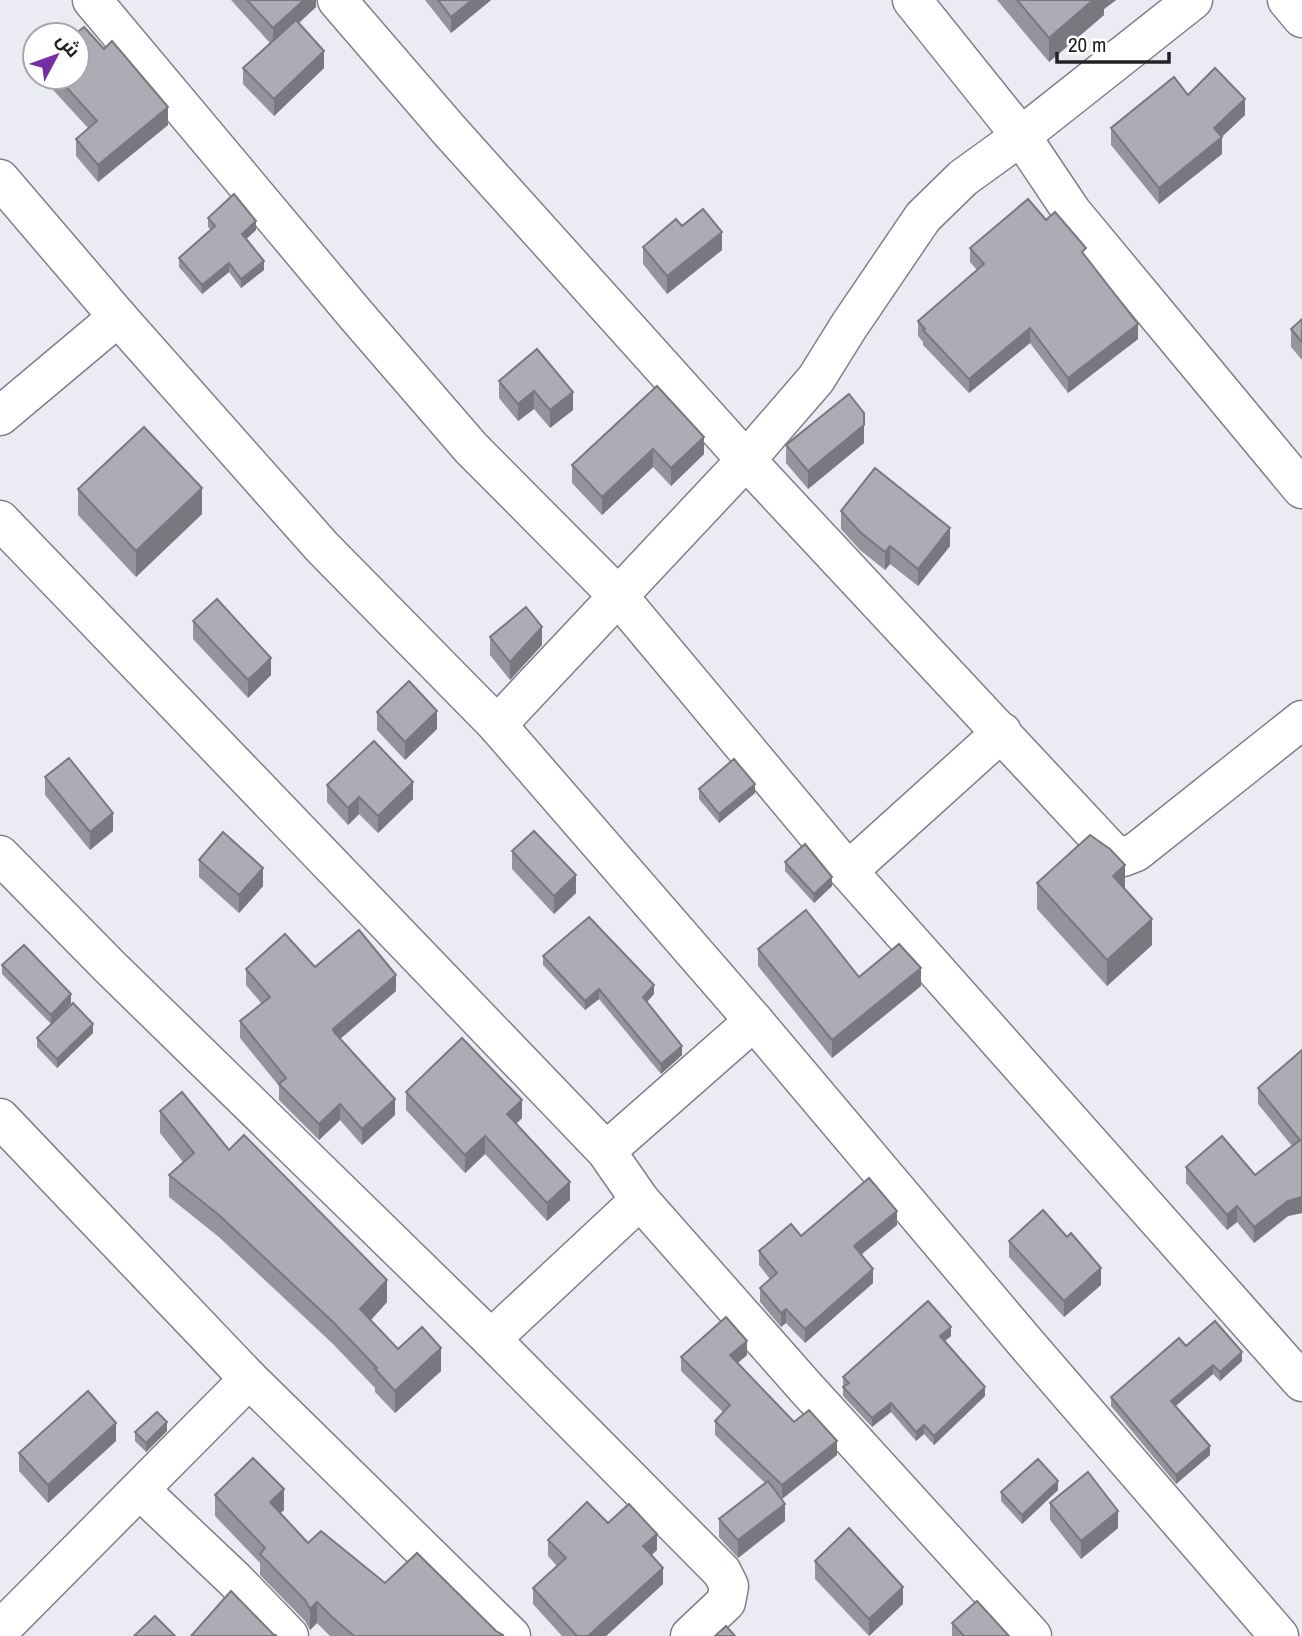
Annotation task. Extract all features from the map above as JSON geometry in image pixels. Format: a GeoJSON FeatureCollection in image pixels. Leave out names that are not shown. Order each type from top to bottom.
{"type":"FeatureCollection","features":[{"type":"Feature","properties":{"kind":"street"},"geometry":{"type":"LineString","coordinates":[[337,0],[449,130],[746,460],[1111,851],[1123,857],[1136,852],[1302,720]]}},
{"type":"Feature","properties":{"kind":"street"},"geometry":{"type":"LineString","coordinates":[[912,0],[1021,136],[1072,212],[1302,489]]}},
{"type":"Feature","properties":{"kind":"street"},"geometry":{"type":"LineString","coordinates":[[497,725],[746,460],[817,379],[849,326],[923,217],[962,178],[1021,136],[1193,0]]}},
{"type":"Feature","properties":{"kind":"street"},"geometry":{"type":"LineString","coordinates":[[1287,0],[1302,18]]}},
{"type":"Feature","properties":{"kind":"street"},"geometry":{"type":"LineString","coordinates":[[105,5],[356,315],[471,448],[619,597],[848,871],[1302,1382]]}},
{"type":"Feature","properties":{"kind":"street"},"geometry":{"type":"LineString","coordinates":[[0,179],[322,547],[497,725],[754,1021],[1025,1342],[1279,1636]]}},
{"type":"Feature","properties":{"kind":"street"},"geometry":{"type":"LineString","coordinates":[[0,416],[118,317]]}},
{"type":"Feature","properties":{"kind":"street"},"geometry":{"type":"LineString","coordinates":[[5,536],[606,1151],[640,1200],[807,1389],[1032,1636]]}},
{"type":"Feature","properties":{"kind":"street"},"geometry":{"type":"LineString","coordinates":[[848,871],[1002,732]]}},
{"type":"Feature","properties":{"kind":"street"},"geometry":{"type":"LineString","coordinates":[[0,855],[109,966],[491,1339],[722,1572],[730,1586],[726,1602],[690,1636]]}},
{"type":"Feature","properties":{"kind":"street"},"geometry":{"type":"LineString","coordinates":[[606,1151],[754,1021]]}},
{"type":"Feature","properties":{"kind":"street"},"geometry":{"type":"LineString","coordinates":[[0,1118],[249,1379],[511,1636]]}},
{"type":"Feature","properties":{"kind":"street"},"geometry":{"type":"LineString","coordinates":[[491,1339],[640,1200]]}},
{"type":"Feature","properties":{"kind":"street"},"geometry":{"type":"LineString","coordinates":[[0,1630],[249,1379]]}},
{"type":"Feature","properties":{"kind":"street"},"geometry":{"type":"LineString","coordinates":[[140,1490],[234,1579],[289,1636]]}},
{"type":"Feature","properties":{"kind":"building"},"geometry":{"type":"Polygon","coordinates":[[[247,0],[304,0],[273,28],[247,0]]]}},
{"type":"Feature","properties":{"kind":"building"},"geometry":{"type":"Polygon","coordinates":[[[438,0],[472,0],[451,17],[438,0]]]}},
{"type":"Feature","properties":{"kind":"building"},"geometry":{"type":"Polygon","coordinates":[[[1017,0],[1093,0],[1049,38],[1017,0]]]}},
{"type":"Feature","properties":{"kind":"building"},"geometry":{"type":"Polygon","coordinates":[[[296,20],[324,51],[274,99],[243,68],[296,20]]]}},
{"type":"Feature","properties":{"kind":"building"},"geometry":{"type":"Polygon","coordinates":[[[91,35],[104,49],[112,41],[168,107],[98,165],[76,139],[97,121],[70,91],[91,91],[91,35]]]}},
{"type":"Feature","properties":{"kind":"building"},"geometry":{"type":"Polygon","coordinates":[[[1215,68],[1245,99],[1214,128],[1222,137],[1159,188],[1111,128],[1174,77],[1188,95],[1215,68]]]}},
{"type":"Feature","properties":{"kind":"building"},"geometry":{"type":"Polygon","coordinates":[[[234,194],[256,221],[242,234],[264,261],[241,279],[229,263],[202,285],[179,258],[215,226],[208,218],[234,194]]]}},
{"type":"Feature","properties":{"kind":"building"},"geometry":{"type":"Polygon","coordinates":[[[1028,199],[1046,220],[1055,212],[1086,248],[1082,252],[1138,324],[1068,378],[1030,328],[969,379],[923,330],[925,329],[918,321],[984,264],[970,248],[1028,199]]]}},
{"type":"Feature","properties":{"kind":"building"},"geometry":{"type":"Polygon","coordinates":[[[703,209],[722,232],[667,276],[643,247],[676,219],[682,226],[703,209]]]}},
{"type":"Feature","properties":{"kind":"building"},"geometry":{"type":"Polygon","coordinates":[[[1302,319],[1302,342],[1291,329],[1302,319]]]}},
{"type":"Feature","properties":{"kind":"building"},"geometry":{"type":"Polygon","coordinates":[[[537,349],[573,392],[550,410],[534,391],[518,404],[499,381],[537,349]]]}},
{"type":"Feature","properties":{"kind":"building"},"geometry":{"type":"Polygon","coordinates":[[[657,386],[704,437],[671,468],[653,449],[602,497],[572,465],[657,386]]]}},
{"type":"Feature","properties":{"kind":"building"},"geometry":{"type":"Polygon","coordinates":[[[849,394],[864,413],[864,425],[808,471],[786,445],[849,394]]]}},
{"type":"Feature","properties":{"kind":"building"},"geometry":{"type":"Polygon","coordinates":[[[144,427],[202,488],[136,551],[78,489],[144,427]]]}},
{"type":"Feature","properties":{"kind":"building"},"geometry":{"type":"Polygon","coordinates":[[[875,468],[950,528],[918,569],[890,546],[885,552],[860,532],[841,511],[875,468]]]}},
{"type":"Feature","properties":{"kind":"building"},"geometry":{"type":"Polygon","coordinates":[[[217,599],[271,658],[248,680],[193,621],[217,599]]]}},
{"type":"Feature","properties":{"kind":"building"},"geometry":{"type":"Polygon","coordinates":[[[526,607],[542,627],[510,662],[490,637],[526,607]]]}},
{"type":"Feature","properties":{"kind":"building"},"geometry":{"type":"Polygon","coordinates":[[[409,681],[437,711],[405,742],[377,712],[409,681]]]}},
{"type":"Feature","properties":{"kind":"building"},"geometry":{"type":"Polygon","coordinates":[[[374,741],[413,782],[378,816],[359,797],[348,808],[327,785],[374,741]]]}},
{"type":"Feature","properties":{"kind":"building"},"geometry":{"type":"Polygon","coordinates":[[[69,758],[113,813],[90,832],[45,777],[69,758]]]}},
{"type":"Feature","properties":{"kind":"building"},"geometry":{"type":"Polygon","coordinates":[[[734,759],[755,784],[719,814],[699,789],[734,759]]]}},
{"type":"Feature","properties":{"kind":"building"},"geometry":{"type":"Polygon","coordinates":[[[534,831],[576,875],[554,896],[512,851],[534,831]]]}},
{"type":"Feature","properties":{"kind":"building"},"geometry":{"type":"Polygon","coordinates":[[[223,832],[263,868],[239,895],[199,860],[223,832]]]}},
{"type":"Feature","properties":{"kind":"building"},"geometry":{"type":"Polygon","coordinates":[[[1090,835],[1110,849],[1125,865],[1113,876],[1152,919],[1107,960],[1037,883],[1090,835]]]}},
{"type":"Feature","properties":{"kind":"building"},"geometry":{"type":"Polygon","coordinates":[[[805,844],[832,877],[814,894],[785,862],[805,844]]]}},
{"type":"Feature","properties":{"kind":"building"},"geometry":{"type":"Polygon","coordinates":[[[806,910],[859,977],[899,944],[921,968],[832,1040],[758,949],[806,910]]]}},
{"type":"Feature","properties":{"kind":"building"},"geometry":{"type":"Polygon","coordinates":[[[589,917],[654,985],[643,997],[682,1046],[661,1064],[599,989],[585,1001],[543,956],[589,917]]]}},
{"type":"Feature","properties":{"kind":"building"},"geometry":{"type":"Polygon","coordinates":[[[359,930],[396,975],[333,1029],[395,1099],[362,1129],[340,1104],[319,1124],[279,1084],[286,1078],[240,1021],[270,997],[246,969],[285,934],[315,967],[359,930]]]}},
{"type":"Feature","properties":{"kind":"building"},"geometry":{"type":"Polygon","coordinates":[[[24,945],[71,994],[51,1015],[2,965],[24,945]]]}},
{"type":"Feature","properties":{"kind":"building"},"geometry":{"type":"Polygon","coordinates":[[[73,1003],[93,1024],[57,1059],[37,1038],[73,1003]]]}},
{"type":"Feature","properties":{"kind":"building"},"geometry":{"type":"Polygon","coordinates":[[[462,1038],[522,1100],[507,1114],[570,1182],[547,1203],[485,1136],[465,1155],[406,1092],[462,1038]]]}},
{"type":"Feature","properties":{"kind":"building"},"geometry":{"type":"Polygon","coordinates":[[[1302,1050],[1302,1197],[1288,1201],[1254,1227],[1237,1206],[1227,1215],[1186,1167],[1222,1136],[1255,1175],[1300,1140],[1258,1088],[1302,1050]]]}},
{"type":"Feature","properties":{"kind":"building"},"geometry":{"type":"Polygon","coordinates":[[[182,1092],[229,1150],[244,1135],[387,1280],[360,1309],[398,1349],[422,1327],[441,1348],[395,1391],[333,1322],[220,1216],[169,1175],[194,1153],[160,1111],[182,1092]]]}},
{"type":"Feature","properties":{"kind":"building"},"geometry":{"type":"Polygon","coordinates":[[[869,1178],[897,1211],[854,1246],[873,1269],[805,1329],[786,1309],[781,1313],[760,1288],[777,1273],[759,1251],[791,1224],[801,1236],[869,1178]]]}},
{"type":"Feature","properties":{"kind":"building"},"geometry":{"type":"Polygon","coordinates":[[[1043,1210],[1067,1237],[1071,1233],[1101,1268],[1064,1301],[1009,1241],[1043,1210]]]}},
{"type":"Feature","properties":{"kind":"building"},"geometry":{"type":"Polygon","coordinates":[[[928,1301],[951,1327],[940,1336],[985,1387],[934,1436],[924,1425],[916,1432],[891,1403],[872,1418],[843,1387],[849,1383],[843,1377],[928,1301]]]}},
{"type":"Feature","properties":{"kind":"building"},"geometry":{"type":"Polygon","coordinates":[[[726,1317],[747,1341],[730,1355],[794,1422],[809,1410],[837,1441],[782,1485],[715,1421],[730,1405],[681,1357],[726,1317]]]}},
{"type":"Feature","properties":{"kind":"building"},"geometry":{"type":"Polygon","coordinates":[[[1215,1321],[1242,1352],[1220,1372],[1213,1365],[1171,1401],[1210,1446],[1176,1475],[1111,1397],[1179,1338],[1186,1346],[1215,1321]]]}},
{"type":"Feature","properties":{"kind":"building"},"geometry":{"type":"Polygon","coordinates":[[[88,1391],[116,1423],[48,1485],[19,1453],[88,1391]]]}},
{"type":"Feature","properties":{"kind":"building"},"geometry":{"type":"Polygon","coordinates":[[[157,1412],[167,1422],[146,1443],[135,1432],[157,1412]]]}},
{"type":"Feature","properties":{"kind":"building"},"geometry":{"type":"Polygon","coordinates":[[[253,1458],[284,1489],[270,1502],[308,1543],[321,1531],[385,1583],[417,1553],[503,1635],[354,1636],[317,1602],[310,1609],[305,1600],[260,1554],[265,1548],[215,1495],[253,1458]]]}},
{"type":"Feature","properties":{"kind":"building"},"geometry":{"type":"Polygon","coordinates":[[[1038,1459],[1058,1481],[1022,1515],[1001,1492],[1038,1459]]]}},
{"type":"Feature","properties":{"kind":"building"},"geometry":{"type":"Polygon","coordinates":[[[1088,1472],[1118,1511],[1081,1541],[1050,1503],[1088,1472]]]}},
{"type":"Feature","properties":{"kind":"building"},"geometry":{"type":"Polygon","coordinates":[[[768,1481],[785,1504],[738,1540],[719,1519],[768,1481]]]}},
{"type":"Feature","properties":{"kind":"building"},"geometry":{"type":"Polygon","coordinates":[[[587,1502],[608,1523],[629,1504],[657,1534],[643,1546],[663,1568],[588,1636],[577,1636],[533,1588],[566,1558],[548,1540],[587,1502]]]}},
{"type":"Feature","properties":{"kind":"building"},"geometry":{"type":"Polygon","coordinates":[[[849,1528],[903,1587],[869,1619],[815,1561],[849,1528]]]}},
{"type":"Feature","properties":{"kind":"building"},"geometry":{"type":"Polygon","coordinates":[[[231,1591],[273,1634],[277,1636],[191,1636],[231,1591]]]}},
{"type":"Feature","properties":{"kind":"building"},"geometry":{"type":"Polygon","coordinates":[[[977,1601],[1009,1636],[964,1636],[952,1623],[977,1601]]]}},
{"type":"Feature","properties":{"kind":"building"},"geometry":{"type":"Polygon","coordinates":[[[155,1616],[175,1636],[134,1636],[155,1616]]]}},
{"type":"Feature","properties":{"kind":"building"},"geometry":{"type":"Polygon","coordinates":[[[726,1626],[735,1636],[715,1636],[726,1626]]]}}]}
